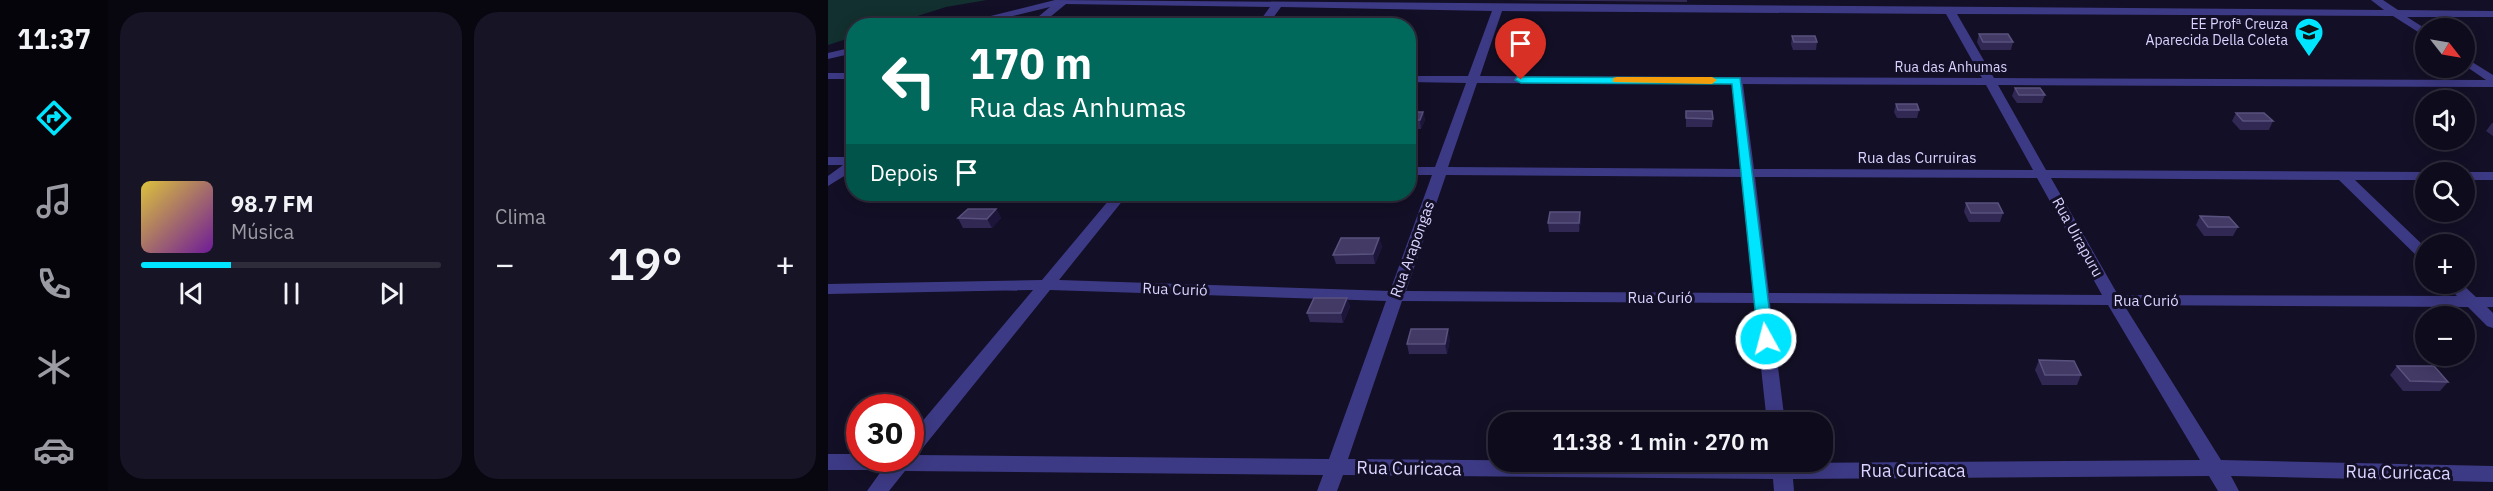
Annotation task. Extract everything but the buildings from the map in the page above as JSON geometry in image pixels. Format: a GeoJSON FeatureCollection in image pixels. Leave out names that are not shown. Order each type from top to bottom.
{"type":"FeatureCollection","features":[{"type":"Feature","properties":{"kind":"street"},"geometry":{"type":"LineString","coordinates":[[2376,0],[2415,26]]}},
{"type":"Feature","properties":{"kind":"street"},"geometry":{"type":"LineString","coordinates":[[990,18],[1064,1],[1498,8],[1698,5],[1950,11],[2493,14]]}},
{"type":"Feature","properties":{"kind":"street"},"geometry":{"type":"LineString","coordinates":[[1042,18],[1064,1]]}},
{"type":"Feature","properties":{"kind":"street"},"geometry":{"type":"LineString","coordinates":[[1267,18],[1279,3]]}},
{"type":"Feature","properties":{"kind":"street","name":"Rua Arapongas"},"geometry":{"type":"LineString","coordinates":[[1327,491],[1498,8]]}},
{"type":"Feature","properties":{"kind":"street","name":"Rua Uirapuru"},"geometry":{"type":"LineString","coordinates":[[1950,11],[2113,300],[2229,491]]}},
{"type":"Feature","properties":{"kind":"street"},"geometry":{"type":"LineString","coordinates":[[828,56],[846,52]]}},
{"type":"Feature","properties":{"kind":"street"},"geometry":{"type":"LineString","coordinates":[[2475,68],[2493,80]]}},
{"type":"Feature","properties":{"kind":"street"},"geometry":{"type":"LineString","coordinates":[[828,76],[846,76]]}},
{"type":"Feature","properties":{"kind":"street","name":"Rua das Anhumas"},"geometry":{"type":"LineString","coordinates":[[1416,79],[2493,84]]}},
{"type":"Feature","properties":{"kind":"street"},"geometry":{"type":"LineString","coordinates":[[1737,81],[1775,412]]}},
{"type":"Feature","properties":{"kind":"street"},"geometry":{"type":"LineString","coordinates":[[828,161],[846,162]]}},
{"type":"Feature","properties":{"kind":"street"},"geometry":{"type":"LineString","coordinates":[[828,182],[846,168]]}},
{"type":"Feature","properties":{"kind":"street","name":"Rua das Curruiras"},"geometry":{"type":"LineString","coordinates":[[1416,171],[2415,176]]}},
{"type":"Feature","properties":{"kind":"street"},"geometry":{"type":"LineString","coordinates":[[2342,175],[2415,246]]}},
{"type":"Feature","properties":{"kind":"street"},"geometry":{"type":"LineString","coordinates":[[2475,176],[2493,176]]}},
{"type":"Feature","properties":{"kind":"street"},"geometry":{"type":"LineString","coordinates":[[924,432],[969,374],[1049,285],[1115,201]]}},
{"type":"Feature","properties":{"kind":"street","name":"Rua Curió"},"geometry":{"type":"LineString","coordinates":[[828,289],[1049,285],[1395,296],[2493,302]]}},
{"type":"Feature","properties":{"kind":"street"},"geometry":{"type":"LineString","coordinates":[[2463,294],[2493,322]]}},
{"type":"Feature","properties":{"kind":"street","name":"Rua Curicaca"},"geometry":{"type":"LineString","coordinates":[[924,457],[1783,475],[2216,468],[2493,474]]}},
{"type":"Feature","properties":{"kind":"street","name":"Rua Curicaca"},"geometry":{"type":"LineString","coordinates":[[828,462],[846,461]]}},
{"type":"Feature","properties":{"kind":"street"},"geometry":{"type":"LineString","coordinates":[[877,491],[893,472]]}},
{"type":"Feature","properties":{"kind":"green space"},"geometry":{"type":"Polygon","coordinates":[[[828,0],[987,0],[946,7],[911,18],[846,18],[846,39],[828,45],[828,0]]]}},
{"type":"Feature","properties":{"kind":"slow traffic"},"geometry":{"type":"LineString","coordinates":[[1617,80],[1712,80]]}},
{"type":"Feature","properties":{"kind":"place","name":"EE Profª Creuza Aparecida Della Coleta"},"geometry":{"type":"Point","coordinates":[2309,58]}},
{"type":"Feature","properties":{"kind":"route"},"geometry":{"type":"LineString","coordinates":[[1521,80],[1737,81],[1766,339]]}}]}
